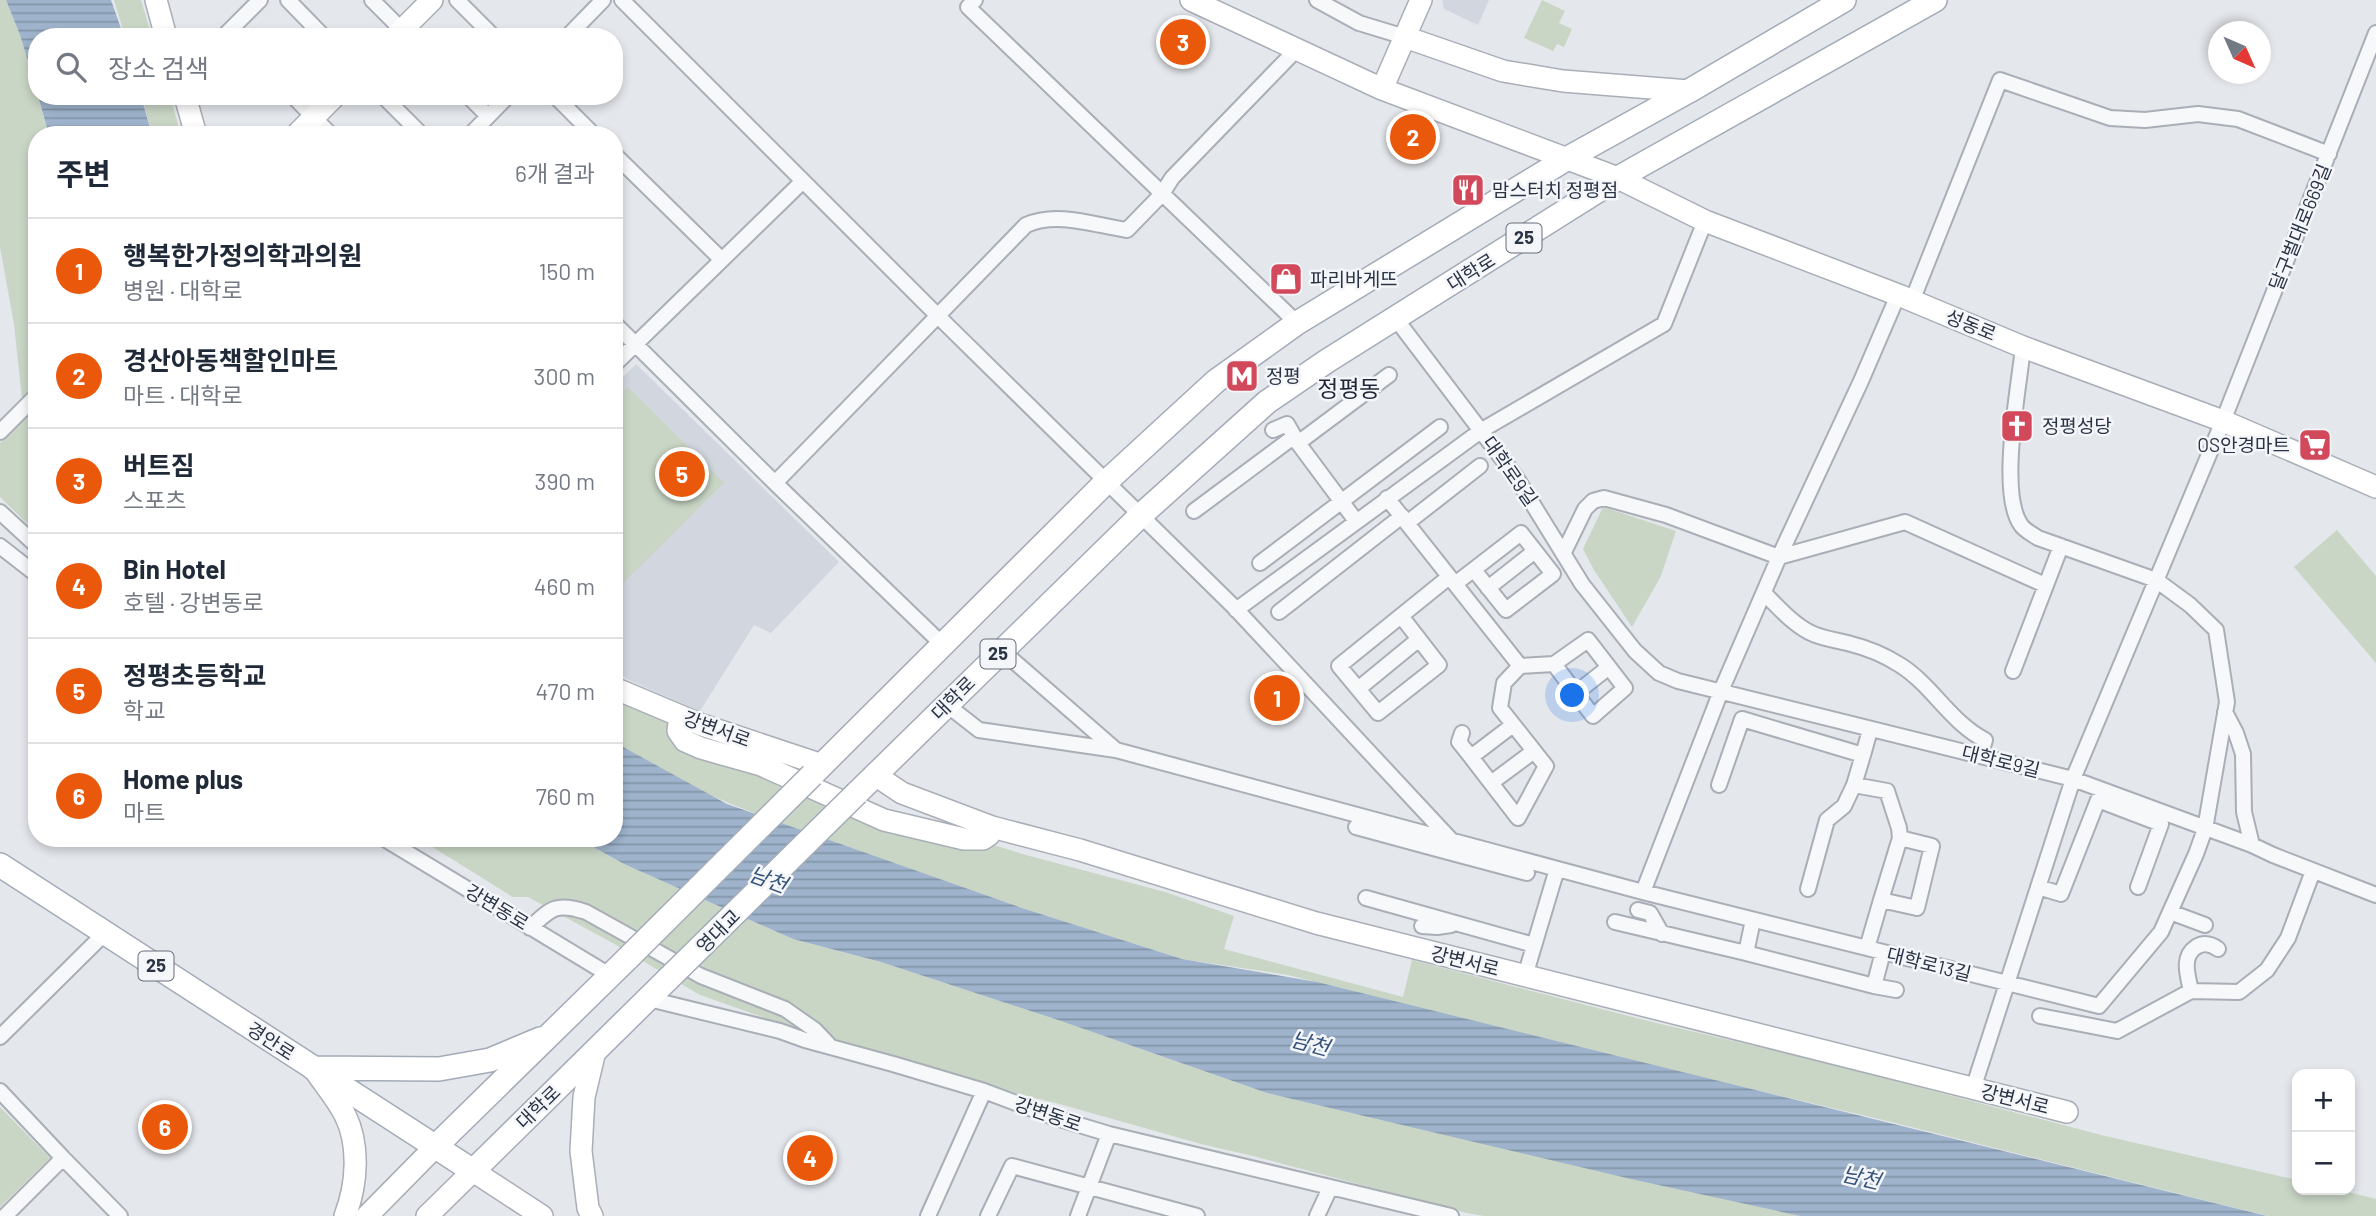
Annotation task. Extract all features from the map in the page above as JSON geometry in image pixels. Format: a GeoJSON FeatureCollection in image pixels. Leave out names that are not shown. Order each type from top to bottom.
{"type":"FeatureCollection","features":[{"type":"Feature","properties":{"kind":"main road","name":"25"},"geometry":{"type":"LineString","coordinates":[[1106,482],[1216,381],[1297,323],[1568,158],[1689,92],[1844,0]]}},
{"type":"Feature","properties":{"kind":"main road","name":"대학로"},"geometry":{"type":"LineString","coordinates":[[857,793],[1140,516],[1267,402],[1327,361],[1618,178],[1935,0]]}},
{"type":"Feature","properties":{"kind":"main road"},"geometry":{"type":"LineString","coordinates":[[435,1147],[611,976],[1106,482]]}},
{"type":"Feature","properties":{"kind":"main road","name":"영대교"},"geometry":{"type":"LineString","coordinates":[[649,999],[857,793]]}},
{"type":"Feature","properties":{"kind":"main road","name":"경안로"},"geometry":{"type":"LineString","coordinates":[[0,865],[473,1171]]}},
{"type":"Feature","properties":{"kind":"main road","name":"대학로"},"geometry":{"type":"LineString","coordinates":[[473,1171],[649,999]]}},
{"type":"Feature","properties":{"kind":"main road"},"geometry":{"type":"LineString","coordinates":[[313,1068],[439,1069],[490,1060],[552,1033]]}},
{"type":"Feature","properties":{"kind":"street"},"geometry":{"type":"LineString","coordinates":[[156,0],[164,28]]}},
{"type":"Feature","properties":{"kind":"street"},"geometry":{"type":"LineString","coordinates":[[234,28],[260,0]]}},
{"type":"Feature","properties":{"kind":"street"},"geometry":{"type":"LineString","coordinates":[[288,0],[315,28]]}},
{"type":"Feature","properties":{"kind":"street"},"geometry":{"type":"LineString","coordinates":[[372,0],[397,28]]}},
{"type":"Feature","properties":{"kind":"street"},"geometry":{"type":"LineString","coordinates":[[407,28],[432,0]]}},
{"type":"Feature","properties":{"kind":"street"},"geometry":{"type":"LineString","coordinates":[[457,0],[485,28]]}},
{"type":"Feature","properties":{"kind":"street"},"geometry":{"type":"LineString","coordinates":[[576,28],[603,0]]}},
{"type":"Feature","properties":{"kind":"street"},"geometry":{"type":"LineString","coordinates":[[622,0],[937,316],[1236,610],[1447,843]]}},
{"type":"Feature","properties":{"kind":"street"},"geometry":{"type":"LineString","coordinates":[[975,0],[968,7],[1297,323]]}},
{"type":"Feature","properties":{"kind":"street"},"geometry":{"type":"LineString","coordinates":[[1317,0],[1359,23],[1503,71],[1532,70],[1637,82],[1689,92]]}},
{"type":"Feature","properties":{"kind":"street"},"geometry":{"type":"LineString","coordinates":[[1382,89],[1421,0]]}},
{"type":"Feature","properties":{"kind":"street","name":"성동로"},"geometry":{"type":"LineString","coordinates":[[1194,1],[1382,89],[1618,178],[1704,221],[1905,298],[2023,347],[2223,421],[2376,487]]}},
{"type":"Feature","properties":{"kind":"street","name":"달구벌대로669길"},"geometry":{"type":"LineString","coordinates":[[1973,1089],[2073,779],[2223,421],[2376,33]]}},
{"type":"Feature","properties":{"kind":"street"},"geometry":{"type":"LineString","coordinates":[[775,483],[1026,225],[1037,220],[1059,218],[1126,230],[1162,194],[1172,178],[1297,50]]}},
{"type":"Feature","properties":{"kind":"street"},"geometry":{"type":"LineString","coordinates":[[1643,892],[1721,691],[1779,556],[1861,381],[1905,298],[2000,80],[2110,118],[2145,120],[2198,114],[2238,119],[2329,154]]}},
{"type":"Feature","properties":{"kind":"street"},"geometry":{"type":"LineString","coordinates":[[188,105],[193,126]]}},
{"type":"Feature","properties":{"kind":"street"},"geometry":{"type":"LineString","coordinates":[[302,105],[322,126]]}},
{"type":"Feature","properties":{"kind":"street"},"geometry":{"type":"LineString","coordinates":[[304,126],[326,105]]}},
{"type":"Feature","properties":{"kind":"street"},"geometry":{"type":"LineString","coordinates":[[392,105],[413,126]]}},
{"type":"Feature","properties":{"kind":"street"},"geometry":{"type":"LineString","coordinates":[[477,105],[488,117]]}},
{"type":"Feature","properties":{"kind":"street"},"geometry":{"type":"LineString","coordinates":[[479,126],[499,105]]}},
{"type":"Feature","properties":{"kind":"street"},"geometry":{"type":"LineString","coordinates":[[564,105],[585,126]]}},
{"type":"Feature","properties":{"kind":"street"},"geometry":{"type":"LineString","coordinates":[[623,164],[722,260]]}},
{"type":"Feature","properties":{"kind":"street"},"geometry":{"type":"LineString","coordinates":[[623,356],[803,181]]}},
{"type":"Feature","properties":{"kind":"street"},"geometry":{"type":"LineString","coordinates":[[1236,610],[1482,429],[1664,324],[1704,221]]}},
{"type":"Feature","properties":{"kind":"street","name":"대학로9길"},"geometry":{"type":"LineString","coordinates":[[1396,319],[1516,477],[1582,584],[1640,656],[1659,673],[1678,681],[2073,779],[2252,845],[2376,895]]}},
{"type":"Feature","properties":{"kind":"street"},"geometry":{"type":"LineString","coordinates":[[623,332],[942,644]]}},
{"type":"Feature","properties":{"kind":"street"},"geometry":{"type":"LineString","coordinates":[[2023,347],[2009,471],[2011,503],[2021,526],[2038,538],[2156,580],[2217,630],[2227,702],[2225,712],[2243,754],[2244,812],[2252,845]]}},
{"type":"Feature","properties":{"kind":"street"},"geometry":{"type":"LineString","coordinates":[[1298,443],[1389,375]]}},
{"type":"Feature","properties":{"kind":"street"},"geometry":{"type":"LineString","coordinates":[[0,432],[28,403]]}},
{"type":"Feature","properties":{"kind":"street"},"geometry":{"type":"LineString","coordinates":[[1273,430],[1287,424],[1356,521]]}},
{"type":"Feature","properties":{"kind":"street"},"geometry":{"type":"LineString","coordinates":[[1260,563],[1440,426]]}},
{"type":"Feature","properties":{"kind":"street"},"geometry":{"type":"LineString","coordinates":[[1194,511],[1292,438],[1298,443]]}},
{"type":"Feature","properties":{"kind":"street"},"geometry":{"type":"LineString","coordinates":[[1279,612],[1480,466]]}},
{"type":"Feature","properties":{"kind":"street"},"geometry":{"type":"LineString","coordinates":[[1387,498],[1521,666]]}},
{"type":"Feature","properties":{"kind":"street"},"geometry":{"type":"LineString","coordinates":[[1564,552],[1585,509],[1593,501],[1604,498],[1666,515],[1779,556],[1905,522],[2046,585]]}},
{"type":"Feature","properties":{"kind":"street"},"geometry":{"type":"LineString","coordinates":[[0,512],[28,538]]}},
{"type":"Feature","properties":{"kind":"street"},"geometry":{"type":"LineString","coordinates":[[1401,616],[1439,664],[1378,713],[1339,666],[1401,616],[1452,581],[1474,570],[1521,533],[1553,574],[1506,610],[1474,570]]}},
{"type":"Feature","properties":{"kind":"street"},"geometry":{"type":"LineString","coordinates":[[0,546],[28,568]]}},
{"type":"Feature","properties":{"kind":"street"},"geometry":{"type":"LineString","coordinates":[[2013,671],[2061,546]]}},
{"type":"Feature","properties":{"kind":"street"},"geometry":{"type":"LineString","coordinates":[[1478,613],[1492,594],[1535,551]]}},
{"type":"Feature","properties":{"kind":"street"},"geometry":{"type":"LineString","coordinates":[[1764,593],[1809,632],[1853,645],[1900,665],[1924,684],[1974,734],[1985,740],[1980,756]]}},
{"type":"Feature","properties":{"kind":"street"},"geometry":{"type":"LineString","coordinates":[[1358,689],[1419,639]]}},
{"type":"Feature","properties":{"kind":"street"},"geometry":{"type":"LineString","coordinates":[[1462,733],[1459,742],[1518,818],[1546,766],[1500,708],[1504,683],[1521,666],[1555,664],[1588,640],[1625,688],[1593,716],[1555,664]]}},
{"type":"Feature","properties":{"kind":"street"},"geometry":{"type":"LineString","coordinates":[[1001,650],[1116,750]]}},
{"type":"Feature","properties":{"kind":"street"},"geometry":{"type":"LineString","coordinates":[[1576,693],[1609,667]]}},
{"type":"Feature","properties":{"kind":"street","name":"강변서로"},"geometry":{"type":"LineString","coordinates":[[623,692],[817,770]]}},
{"type":"Feature","properties":{"kind":"street"},"geometry":{"type":"LineString","coordinates":[[947,705],[979,730],[1116,750],[1447,843],[1527,873]]}},
{"type":"Feature","properties":{"kind":"street","name":"대학로13길"},"geometry":{"type":"LineString","coordinates":[[1447,843],[2099,1006],[2161,932],[2170,912],[2205,829],[2225,712]]}},
{"type":"Feature","properties":{"kind":"street"},"geometry":{"type":"LineString","coordinates":[[680,716],[678,731],[685,741],[761,765],[884,820],[964,839],[983,839],[989,835],[992,827]]}},
{"type":"Feature","properties":{"kind":"street"},"geometry":{"type":"LineString","coordinates":[[1718,785],[1742,719],[1863,755]]}},
{"type":"Feature","properties":{"kind":"street"},"geometry":{"type":"LineString","coordinates":[[1471,757],[1513,725]]}},
{"type":"Feature","properties":{"kind":"street"},"geometry":{"type":"LineString","coordinates":[[1808,889],[1827,820],[1844,806],[1854,785],[1870,730]]}},
{"type":"Feature","properties":{"kind":"street"},"geometry":{"type":"LineString","coordinates":[[1491,783],[1534,751]]}},
{"type":"Feature","properties":{"kind":"street","name":"강변서로"},"geometry":{"type":"LineString","coordinates":[[875,775],[902,793],[992,827],[1080,850],[1316,923],[2067,1112]]}},
{"type":"Feature","properties":{"kind":"street"},"geometry":{"type":"LineString","coordinates":[[1854,785],[1887,791],[1899,828],[1899,838],[1867,948]]}},
{"type":"Feature","properties":{"kind":"street"},"geometry":{"type":"LineString","coordinates":[[2038,887],[2061,894],[2098,800],[2161,824],[2138,887]]}},
{"type":"Feature","properties":{"kind":"street"},"geometry":{"type":"LineString","coordinates":[[1356,827],[1447,843]]}},
{"type":"Feature","properties":{"kind":"street"},"geometry":{"type":"LineString","coordinates":[[1881,900],[1917,908],[1932,846],[1899,838]]}},
{"type":"Feature","properties":{"kind":"street","name":"강변동로"},"geometry":{"type":"LineString","coordinates":[[398,847],[611,976]]}},
{"type":"Feature","properties":{"kind":"street"},"geometry":{"type":"LineString","coordinates":[[1525,976],[1557,869]]}},
{"type":"Feature","properties":{"kind":"street"},"geometry":{"type":"LineString","coordinates":[[2040,1016],[2117,1031],[2191,991],[2239,992],[2267,970],[2288,938],[2313,871]]}},
{"type":"Feature","properties":{"kind":"street"},"geometry":{"type":"LineString","coordinates":[[1366,898],[1534,945]]}},
{"type":"Feature","properties":{"kind":"street"},"geometry":{"type":"LineString","coordinates":[[530,928],[555,907],[568,906],[586,912],[701,976],[785,1009],[815,1030],[831,1047]]}},
{"type":"Feature","properties":{"kind":"street"},"geometry":{"type":"LineString","coordinates":[[1638,910],[1650,913],[1662,933]]}},
{"type":"Feature","properties":{"kind":"street"},"geometry":{"type":"LineString","coordinates":[[2170,912],[2206,925]]}},
{"type":"Feature","properties":{"kind":"street"},"geometry":{"type":"LineString","coordinates":[[1746,953],[1753,920]]}},
{"type":"Feature","properties":{"kind":"street"},"geometry":{"type":"LineString","coordinates":[[1615,922],[1896,990]]}},
{"type":"Feature","properties":{"kind":"street"},"geometry":{"type":"LineString","coordinates":[[1422,926],[1459,924]]}},
{"type":"Feature","properties":{"kind":"street"},"geometry":{"type":"LineString","coordinates":[[0,1037],[105,933]]}},
{"type":"Feature","properties":{"kind":"street"},"geometry":{"type":"LineString","coordinates":[[2191,991],[2187,956],[2194,948],[2203,944],[2218,949]]}},
{"type":"Feature","properties":{"kind":"street"},"geometry":{"type":"LineString","coordinates":[[1874,986],[1883,952]]}},
{"type":"Feature","properties":{"kind":"street","name":"강변동로"},"geometry":{"type":"LineString","coordinates":[[649,999],[780,1031],[984,1091],[1056,1118],[1109,1134],[1451,1216]]}},
{"type":"Feature","properties":{"kind":"street"},"geometry":{"type":"LineString","coordinates":[[592,1216],[588,1208],[581,1151],[584,1097],[595,1051]]}},
{"type":"Feature","properties":{"kind":"street"},"geometry":{"type":"LineString","coordinates":[[313,1068],[345,1116],[356,1157],[350,1202],[345,1216]]}},
{"type":"Feature","properties":{"kind":"street"},"geometry":{"type":"LineString","coordinates":[[0,1091],[121,1216]]}},
{"type":"Feature","properties":{"kind":"street"},"geometry":{"type":"LineString","coordinates":[[928,1216],[984,1091]]}},
{"type":"Feature","properties":{"kind":"street"},"geometry":{"type":"LineString","coordinates":[[1078,1216],[1109,1134]]}},
{"type":"Feature","properties":{"kind":"street"},"geometry":{"type":"LineString","coordinates":[[367,1216],[435,1147]]}},
{"type":"Feature","properties":{"kind":"street"},"geometry":{"type":"LineString","coordinates":[[5,1216],[63,1158]]}},
{"type":"Feature","properties":{"kind":"street"},"geometry":{"type":"LineString","coordinates":[[988,1216],[1012,1166],[1197,1216]]}},
{"type":"Feature","properties":{"kind":"street","name":"대학로"},"geometry":{"type":"LineString","coordinates":[[427,1216],[473,1171]]}},
{"type":"Feature","properties":{"kind":"street","name":"경안로"},"geometry":{"type":"LineString","coordinates":[[473,1171],[542,1216]]}},
{"type":"Feature","properties":{"kind":"street"},"geometry":{"type":"LineString","coordinates":[[1317,1216],[1330,1188]]}},
{"type":"Feature","properties":{"kind":"shaded area"},"geometry":{"type":"Polygon","coordinates":[[[1442,0],[1489,0],[1478,25],[1444,9],[1442,0]]]}},
{"type":"Feature","properties":{"kind":"shaded area"},"geometry":{"type":"Polygon","coordinates":[[[636,364],[839,562],[771,633],[754,625],[700,711],[623,676],[623,377],[636,364]]]}},
{"type":"Feature","properties":{"kind":"green space"},"geometry":{"type":"Polygon","coordinates":[[[0,0],[6,0],[28,63],[28,105],[40,105],[46,126],[28,126],[28,524],[0,497],[0,443],[24,418],[14,324],[0,247],[0,0]]]}},
{"type":"Feature","properties":{"kind":"green space"},"geometry":{"type":"Polygon","coordinates":[[[114,0],[141,0],[149,28],[122,28],[114,0]]]}},
{"type":"Feature","properties":{"kind":"green space"},"geometry":{"type":"Polygon","coordinates":[[[1542,0],[1565,11],[1559,23],[1572,29],[1564,47],[1557,44],[1553,51],[1524,38],[1542,0]]]}},
{"type":"Feature","properties":{"kind":"green space"},"geometry":{"type":"Polygon","coordinates":[[[144,105],[173,105],[178,126],[150,126],[144,105]]]}},
{"type":"Feature","properties":{"kind":"green space"},"geometry":{"type":"Polygon","coordinates":[[[628,387],[724,483],[623,583],[623,392],[628,387]]]}},
{"type":"Feature","properties":{"kind":"green space"},"geometry":{"type":"Polygon","coordinates":[[[1603,507],[1676,531],[1661,576],[1632,627],[1583,549],[1603,507]]]}},
{"type":"Feature","properties":{"kind":"green space"},"geometry":{"type":"Polygon","coordinates":[[[2337,530],[2376,576],[2376,663],[2294,567],[2337,530]]]}},
{"type":"Feature","properties":{"kind":"green space"},"geometry":{"type":"Polygon","coordinates":[[[623,702],[708,740],[785,767],[910,819],[1026,855],[1165,892],[1234,916],[1224,949],[1403,997],[1412,960],[1644,1020],[1827,1063],[2101,1135],[2292,1179],[2292,1195],[2355,1194],[2376,1199],[2376,1216],[2268,1216],[1288,975],[1182,959],[1031,911],[768,819],[712,796],[623,749],[623,702]]]}},
{"type":"Feature","properties":{"kind":"green space"},"geometry":{"type":"Polygon","coordinates":[[[432,847],[593,847],[624,864],[793,939],[881,962],[1267,1093],[1800,1216],[1484,1216],[1467,1213],[1201,1144],[856,1049],[700,995],[528,897],[513,897],[432,847]]]}},
{"type":"Feature","properties":{"kind":"green space"},"geometry":{"type":"Polygon","coordinates":[[[0,1107],[50,1158],[0,1207],[0,1107]]]}},
{"type":"Feature","properties":{"kind":"water"},"geometry":{"type":"Polygon","coordinates":[[[6,0],[111,0],[121,28],[28,28],[28,61],[6,0]]]}},
{"type":"Feature","properties":{"kind":"water"},"geometry":{"type":"Polygon","coordinates":[[[41,105],[144,105],[149,126],[46,126],[41,105]]]}},
{"type":"Feature","properties":{"kind":"water","name":"남천"},"geometry":{"type":"Polygon","coordinates":[[[623,747],[727,804],[1022,908],[1182,959],[1317,982],[2267,1216],[1800,1216],[1267,1093],[881,962],[793,939],[624,864],[593,847],[623,847],[623,747]]]}},
{"type":"Feature","properties":{"kind":"place","name":"버트짐"},"geometry":{"type":"Point","coordinates":[1183,42]}},
{"type":"Feature","properties":{"kind":"place","name":"경산아동책할인마트"},"geometry":{"type":"Point","coordinates":[1413,137]}},
{"type":"Feature","properties":{"kind":"place","name":"맘스터치 정평점"},"geometry":{"type":"Point","coordinates":[1468,190]}},
{"type":"Feature","properties":{"kind":"place","name":"파리바게뜨"},"geometry":{"type":"Point","coordinates":[1286,279]}},
{"type":"Feature","properties":{"kind":"place","name":"정평"},"geometry":{"type":"Point","coordinates":[1242,376]}},
{"type":"Feature","properties":{"kind":"place","name":"정평성당"},"geometry":{"type":"Point","coordinates":[2017,426]}},
{"type":"Feature","properties":{"kind":"place","name":"OS안경마트"},"geometry":{"type":"Point","coordinates":[2315,445]}},
{"type":"Feature","properties":{"kind":"place","name":"정평초등학교"},"geometry":{"type":"Point","coordinates":[682,474]}},
{"type":"Feature","properties":{"kind":"place","name":"행복한가정의학과의원"},"geometry":{"type":"Point","coordinates":[1277,698]}},
{"type":"Feature","properties":{"kind":"place","name":"Home plus"},"geometry":{"type":"Point","coordinates":[165,1127]}},
{"type":"Feature","properties":{"kind":"place","name":"Bin Hotel"},"geometry":{"type":"Point","coordinates":[810,1158]}},
{"type":"Feature","properties":{"kind":"district","name":"정평동"},"geometry":{"type":"Point","coordinates":[1349,389]}}]}
